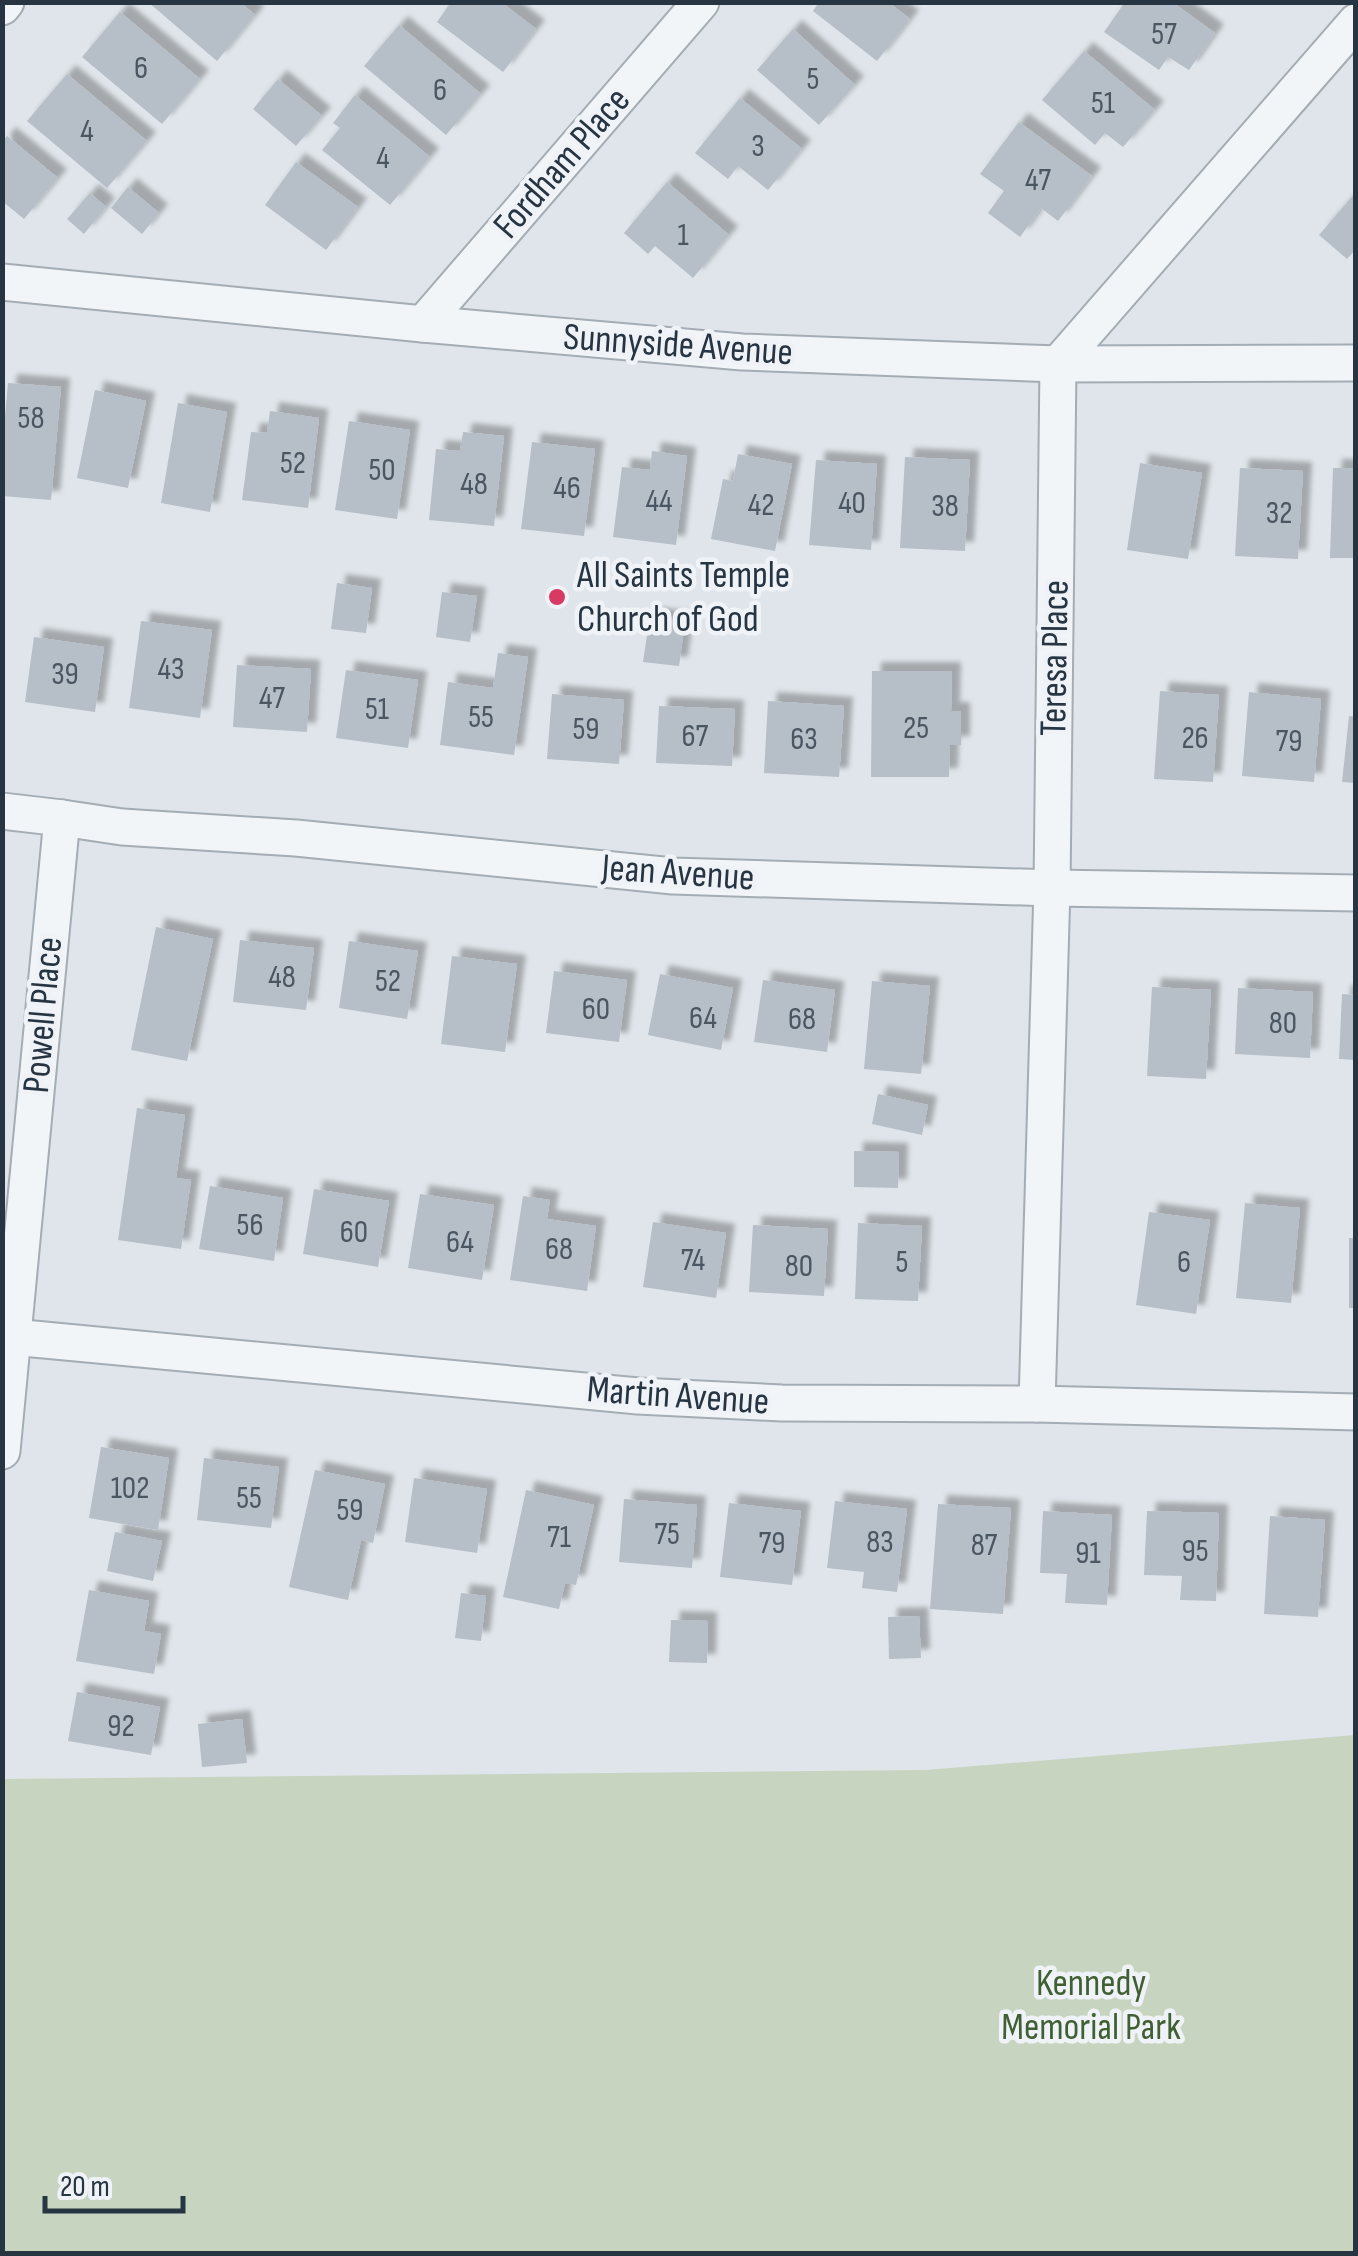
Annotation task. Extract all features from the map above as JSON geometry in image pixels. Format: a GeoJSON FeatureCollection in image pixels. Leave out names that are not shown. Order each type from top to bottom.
{"type":"FeatureCollection","features":[{"type":"Feature","properties":{"kind":"street","name":"Fordham Place"},"geometry":{"type":"LineString","coordinates":[[423,324],[701,2]]}},
{"type":"Feature","properties":{"kind":"street"},"geometry":{"type":"LineString","coordinates":[[1058,364],[1356,22]]}},
{"type":"Feature","properties":{"kind":"street","name":"Sunnyside Avenue"},"geometry":{"type":"LineString","coordinates":[[2,282],[742,352],[1058,364],[1356,363]]}},
{"type":"Feature","properties":{"kind":"street","name":"Teresa Place"},"geometry":{"type":"LineString","coordinates":[[1037,1404],[1052,888],[1058,364]]}},
{"type":"Feature","properties":{"kind":"street","name":"Jean Avenue"},"geometry":{"type":"LineString","coordinates":[[2,812],[122,828],[296,838],[673,876],[1356,893]]}},
{"type":"Feature","properties":{"kind":"street","name":"Powell Place"},"geometry":{"type":"LineString","coordinates":[[2,1451],[8,1336],[62,818]]}},
{"type":"Feature","properties":{"kind":"street","name":"Martin Avenue"},"geometry":{"type":"LineString","coordinates":[[8,1336],[638,1396],[782,1403],[1356,1412]]}},
{"type":"Feature","properties":{"kind":"green space","name":"Kennedy Memorial Park"},"geometry":{"type":"Polygon","coordinates":[[[1355,1735],[1355,2253],[3,2253],[3,1779],[926,1770],[1355,1735]]]}},
{"type":"Feature","properties":{"kind":"building"},"geometry":{"type":"Polygon","coordinates":[[[148,2],[240,2],[255,15],[217,61],[148,2]]]}},
{"type":"Feature","properties":{"kind":"building"},"geometry":{"type":"Polygon","coordinates":[[[451,2],[501,2],[536,29],[503,72],[437,22],[451,2]]]}},
{"type":"Feature","properties":{"kind":"building"},"geometry":{"type":"Polygon","coordinates":[[[819,2],[888,2],[910,19],[877,61],[813,11],[819,2]]]}},
{"type":"Feature","properties":{"kind":"building"},"geometry":{"type":"Polygon","coordinates":[[[1125,2],[1172,2],[1215,33],[1189,70],[1168,57],[1159,70],[1104,32],[1125,2]]]}},
{"type":"Feature","properties":{"kind":"building"},"geometry":{"type":"Polygon","coordinates":[[[120,12],[200,79],[162,124],[82,57],[120,12]]]}},
{"type":"Feature","properties":{"kind":"building"},"geometry":{"type":"Polygon","coordinates":[[[399,25],[481,94],[446,135],[364,66],[399,25]]]}},
{"type":"Feature","properties":{"kind":"building"},"geometry":{"type":"Polygon","coordinates":[[[793,29],[855,85],[819,125],[757,70],[793,29]]]}},
{"type":"Feature","properties":{"kind":"building"},"geometry":{"type":"Polygon","coordinates":[[[1084,51],[1155,110],[1123,147],[1105,133],[1095,145],[1042,100],[1084,51]]]}},
{"type":"Feature","properties":{"kind":"building"},"geometry":{"type":"Polygon","coordinates":[[[67,74],[147,141],[107,188],[27,121],[67,74]]]}},
{"type":"Feature","properties":{"kind":"building"},"geometry":{"type":"Polygon","coordinates":[[[278,79],[322,116],[296,146],[253,109],[278,79]]]}},
{"type":"Feature","properties":{"kind":"building"},"geometry":{"type":"Polygon","coordinates":[[[355,95],[430,157],[390,205],[322,150],[340,128],[333,123],[355,95]]]}},
{"type":"Feature","properties":{"kind":"building"},"geometry":{"type":"Polygon","coordinates":[[[740,98],[802,149],[768,190],[738,166],[728,179],[695,153],[740,98]]]}},
{"type":"Feature","properties":{"kind":"building"},"geometry":{"type":"Polygon","coordinates":[[[1019,122],[1092,176],[1058,221],[1041,208],[1020,237],[988,213],[1004,191],[980,174],[1019,122]]]}},
{"type":"Feature","properties":{"kind":"building"},"geometry":{"type":"Polygon","coordinates":[[[7,136],[58,178],[24,219],[2,201],[2,142],[7,136]]]}},
{"type":"Feature","properties":{"kind":"building"},"geometry":{"type":"Polygon","coordinates":[[[296,162],[358,207],[326,250],[265,205],[296,162]]]}},
{"type":"Feature","properties":{"kind":"building"},"geometry":{"type":"Polygon","coordinates":[[[667,182],[729,235],[693,278],[655,246],[648,254],[624,233],[667,182]]]}},
{"type":"Feature","properties":{"kind":"building"},"geometry":{"type":"Polygon","coordinates":[[[128,187],[159,213],[142,234],[111,208],[128,187]]]}},
{"type":"Feature","properties":{"kind":"building"},"geometry":{"type":"Polygon","coordinates":[[[1356,192],[1356,249],[1347,259],[1319,235],[1356,192]]]}},
{"type":"Feature","properties":{"kind":"building"},"geometry":{"type":"Polygon","coordinates":[[[90,193],[106,207],[84,234],[67,219],[90,193]]]}},
{"type":"Feature","properties":{"kind":"building"},"geometry":{"type":"Polygon","coordinates":[[[8,383],[61,387],[51,500],[2,496],[8,383]]]}},
{"type":"Feature","properties":{"kind":"building"},"geometry":{"type":"Polygon","coordinates":[[[95,390],[146,401],[128,488],[77,478],[95,390]]]}},
{"type":"Feature","properties":{"kind":"building"},"geometry":{"type":"Polygon","coordinates":[[[178,403],[227,412],[210,512],[161,503],[178,403]]]}},
{"type":"Feature","properties":{"kind":"building"},"geometry":{"type":"Polygon","coordinates":[[[270,411],[319,418],[308,508],[242,500],[251,432],[267,433],[270,411]]]}},
{"type":"Feature","properties":{"kind":"building"},"geometry":{"type":"Polygon","coordinates":[[[349,421],[410,430],[397,519],[335,510],[349,421]]]}},
{"type":"Feature","properties":{"kind":"building"},"geometry":{"type":"Polygon","coordinates":[[[463,432],[504,436],[494,526],[429,520],[436,449],[460,451],[463,432]]]}},
{"type":"Feature","properties":{"kind":"building"},"geometry":{"type":"Polygon","coordinates":[[[532,442],[595,449],[584,536],[521,529],[532,442]]]}},
{"type":"Feature","properties":{"kind":"building"},"geometry":{"type":"Polygon","coordinates":[[[652,451],[687,456],[676,545],[613,537],[622,467],[650,470],[652,451]]]}},
{"type":"Feature","properties":{"kind":"building"},"geometry":{"type":"Polygon","coordinates":[[[738,454],[792,464],[775,551],[711,539],[723,479],[733,481],[738,454]]]}},
{"type":"Feature","properties":{"kind":"building"},"geometry":{"type":"Polygon","coordinates":[[[905,457],[970,460],[965,551],[900,548],[905,457]]]}},
{"type":"Feature","properties":{"kind":"building"},"geometry":{"type":"Polygon","coordinates":[[[816,460],[877,464],[871,550],[809,545],[816,460]]]}},
{"type":"Feature","properties":{"kind":"building"},"geometry":{"type":"Polygon","coordinates":[[[1140,463],[1202,473],[1188,559],[1127,550],[1140,463]]]}},
{"type":"Feature","properties":{"kind":"building"},"geometry":{"type":"Polygon","coordinates":[[[1240,468],[1303,471],[1298,559],[1235,556],[1240,468]]]}},
{"type":"Feature","properties":{"kind":"building"},"geometry":{"type":"Polygon","coordinates":[[[1333,468],[1356,468],[1356,558],[1330,558],[1333,468]]]}},
{"type":"Feature","properties":{"kind":"building"},"geometry":{"type":"Polygon","coordinates":[[[337,583],[372,588],[366,633],[331,629],[337,583]]]}},
{"type":"Feature","properties":{"kind":"building"},"geometry":{"type":"Polygon","coordinates":[[[442,592],[477,596],[470,642],[436,637],[442,592]]]}},
{"type":"Feature","properties":{"kind":"building"},"geometry":{"type":"Polygon","coordinates":[[[650,616],[685,621],[679,666],[643,662],[650,616]]]}},
{"type":"Feature","properties":{"kind":"building"},"geometry":{"type":"Polygon","coordinates":[[[141,621],[212,630],[200,718],[129,708],[141,621]]]}},
{"type":"Feature","properties":{"kind":"building"},"geometry":{"type":"Polygon","coordinates":[[[34,637],[104,647],[95,712],[25,702],[34,637]]]}},
{"type":"Feature","properties":{"kind":"building"},"geometry":{"type":"Polygon","coordinates":[[[498,653],[528,657],[514,755],[440,745],[448,682],[493,688],[498,653]]]}},
{"type":"Feature","properties":{"kind":"building"},"geometry":{"type":"Polygon","coordinates":[[[237,665],[311,669],[307,732],[233,727],[237,665]]]}},
{"type":"Feature","properties":{"kind":"building"},"geometry":{"type":"Polygon","coordinates":[[[346,670],[418,680],[408,748],[336,738],[346,670]]]}},
{"type":"Feature","properties":{"kind":"building"},"geometry":{"type":"Polygon","coordinates":[[[872,671],[952,671],[951,711],[961,711],[961,745],[950,745],[949,777],[871,777],[872,671]]]}},
{"type":"Feature","properties":{"kind":"building"},"geometry":{"type":"Polygon","coordinates":[[[1160,691],[1219,695],[1213,782],[1154,779],[1160,691]]]}},
{"type":"Feature","properties":{"kind":"building"},"geometry":{"type":"Polygon","coordinates":[[[1249,692],[1321,699],[1314,782],[1242,776],[1249,692]]]}},
{"type":"Feature","properties":{"kind":"building"},"geometry":{"type":"Polygon","coordinates":[[[552,694],[624,700],[619,764],[547,759],[552,694]]]}},
{"type":"Feature","properties":{"kind":"building"},"geometry":{"type":"Polygon","coordinates":[[[768,701],[844,706],[839,777],[764,773],[768,701]]]}},
{"type":"Feature","properties":{"kind":"building"},"geometry":{"type":"Polygon","coordinates":[[[659,706],[735,709],[732,766],[656,763],[659,706]]]}},
{"type":"Feature","properties":{"kind":"building"},"geometry":{"type":"Polygon","coordinates":[[[1349,716],[1356,717],[1356,783],[1342,782],[1349,716]]]}},
{"type":"Feature","properties":{"kind":"building"},"geometry":{"type":"Polygon","coordinates":[[[156,927],[213,939],[187,1061],[131,1050],[156,927]]]}},
{"type":"Feature","properties":{"kind":"building"},"geometry":{"type":"Polygon","coordinates":[[[240,940],[314,948],[306,1010],[233,1002],[240,940]]]}},
{"type":"Feature","properties":{"kind":"building"},"geometry":{"type":"Polygon","coordinates":[[[349,941],[418,951],[407,1019],[339,1008],[349,941]]]}},
{"type":"Feature","properties":{"kind":"building"},"geometry":{"type":"Polygon","coordinates":[[[452,956],[517,964],[505,1052],[441,1044],[452,956]]]}},
{"type":"Feature","properties":{"kind":"building"},"geometry":{"type":"Polygon","coordinates":[[[554,971],[627,980],[619,1042],[546,1033],[554,971]]]}},
{"type":"Feature","properties":{"kind":"building"},"geometry":{"type":"Polygon","coordinates":[[[660,974],[733,988],[721,1050],[648,1035],[660,974]]]}},
{"type":"Feature","properties":{"kind":"building"},"geometry":{"type":"Polygon","coordinates":[[[763,980],[835,990],[827,1052],[754,1042],[763,980]]]}},
{"type":"Feature","properties":{"kind":"building"},"geometry":{"type":"Polygon","coordinates":[[[872,981],[930,986],[921,1074],[864,1069],[872,981]]]}},
{"type":"Feature","properties":{"kind":"building"},"geometry":{"type":"Polygon","coordinates":[[[1152,987],[1211,990],[1206,1079],[1147,1076],[1152,987]]]}},
{"type":"Feature","properties":{"kind":"building"},"geometry":{"type":"Polygon","coordinates":[[[1238,988],[1313,992],[1310,1058],[1235,1054],[1238,988]]]}},
{"type":"Feature","properties":{"kind":"building"},"geometry":{"type":"Polygon","coordinates":[[[1342,994],[1356,995],[1356,1060],[1339,1059],[1342,994]]]}},
{"type":"Feature","properties":{"kind":"building"},"geometry":{"type":"Polygon","coordinates":[[[878,1094],[928,1105],[922,1135],[872,1124],[878,1094]]]}},
{"type":"Feature","properties":{"kind":"building"},"geometry":{"type":"Polygon","coordinates":[[[137,1108],[185,1115],[176,1178],[191,1180],[181,1249],[118,1240],[137,1108]]]}},
{"type":"Feature","properties":{"kind":"building"},"geometry":{"type":"Polygon","coordinates":[[[854,1151],[899,1152],[898,1188],[854,1187],[854,1151]]]}},
{"type":"Feature","properties":{"kind":"building"},"geometry":{"type":"Polygon","coordinates":[[[210,1186],[283,1198],[274,1261],[199,1249],[210,1186]]]}},
{"type":"Feature","properties":{"kind":"building"},"geometry":{"type":"Polygon","coordinates":[[[314,1189],[389,1201],[378,1267],[303,1254],[314,1189]]]}},
{"type":"Feature","properties":{"kind":"building"},"geometry":{"type":"Polygon","coordinates":[[[420,1194],[494,1205],[482,1280],[408,1268],[420,1194]]]}},
{"type":"Feature","properties":{"kind":"building"},"geometry":{"type":"Polygon","coordinates":[[[523,1196],[550,1200],[547,1219],[596,1226],[587,1291],[510,1280],[523,1196]]]}},
{"type":"Feature","properties":{"kind":"building"},"geometry":{"type":"Polygon","coordinates":[[[1245,1203],[1300,1208],[1291,1303],[1236,1298],[1245,1203]]]}},
{"type":"Feature","properties":{"kind":"building"},"geometry":{"type":"Polygon","coordinates":[[[1149,1212],[1210,1220],[1196,1314],[1136,1305],[1149,1212]]]}},
{"type":"Feature","properties":{"kind":"building"},"geometry":{"type":"Polygon","coordinates":[[[653,1222],[726,1233],[716,1298],[643,1287],[653,1222]]]}},
{"type":"Feature","properties":{"kind":"building"},"geometry":{"type":"Polygon","coordinates":[[[858,1223],[922,1226],[918,1301],[855,1299],[858,1223]]]}},
{"type":"Feature","properties":{"kind":"building"},"geometry":{"type":"Polygon","coordinates":[[[753,1225],[828,1229],[824,1296],[749,1292],[753,1225]]]}},
{"type":"Feature","properties":{"kind":"building"},"geometry":{"type":"Polygon","coordinates":[[[1349,1238],[1356,1238],[1356,1308],[1349,1308],[1349,1238]]]}},
{"type":"Feature","properties":{"kind":"building"},"geometry":{"type":"Polygon","coordinates":[[[101,1447],[169,1458],[158,1530],[89,1518],[101,1447]]]}},
{"type":"Feature","properties":{"kind":"building"},"geometry":{"type":"Polygon","coordinates":[[[204,1458],[279,1467],[271,1528],[197,1520],[204,1458]]]}},
{"type":"Feature","properties":{"kind":"building"},"geometry":{"type":"Polygon","coordinates":[[[315,1470],[385,1484],[373,1543],[361,1540],[348,1600],[289,1587],[315,1470]]]}},
{"type":"Feature","properties":{"kind":"building"},"geometry":{"type":"Polygon","coordinates":[[[414,1478],[487,1489],[477,1553],[405,1542],[414,1478]]]}},
{"type":"Feature","properties":{"kind":"building"},"geometry":{"type":"Polygon","coordinates":[[[526,1490],[594,1505],[576,1585],[565,1583],[559,1609],[503,1597],[526,1490]]]}},
{"type":"Feature","properties":{"kind":"building"},"geometry":{"type":"Polygon","coordinates":[[[624,1499],[697,1505],[692,1568],[619,1562],[624,1499]]]}},
{"type":"Feature","properties":{"kind":"building"},"geometry":{"type":"Polygon","coordinates":[[[835,1501],[907,1509],[897,1592],[862,1588],[864,1572],[827,1568],[835,1501]]]}},
{"type":"Feature","properties":{"kind":"building"},"geometry":{"type":"Polygon","coordinates":[[[729,1503],[801,1511],[792,1585],[720,1577],[729,1503]]]}},
{"type":"Feature","properties":{"kind":"building"},"geometry":{"type":"Polygon","coordinates":[[[938,1504],[1011,1508],[1003,1614],[930,1609],[938,1504]]]}},
{"type":"Feature","properties":{"kind":"building"},"geometry":{"type":"Polygon","coordinates":[[[1043,1511],[1112,1515],[1107,1605],[1065,1603],[1067,1574],[1040,1573],[1043,1511]]]}},
{"type":"Feature","properties":{"kind":"building"},"geometry":{"type":"Polygon","coordinates":[[[1147,1511],[1219,1513],[1216,1601],[1180,1600],[1182,1576],[1144,1575],[1147,1511]]]}},
{"type":"Feature","properties":{"kind":"building"},"geometry":{"type":"Polygon","coordinates":[[[1270,1516],[1325,1520],[1318,1617],[1264,1614],[1270,1516]]]}},
{"type":"Feature","properties":{"kind":"building"},"geometry":{"type":"Polygon","coordinates":[[[115,1532],[162,1541],[153,1581],[107,1571],[115,1532]]]}},
{"type":"Feature","properties":{"kind":"building"},"geometry":{"type":"Polygon","coordinates":[[[89,1590],[149,1601],[144,1631],[161,1634],[154,1674],[76,1661],[89,1590]]]}},
{"type":"Feature","properties":{"kind":"building"},"geometry":{"type":"Polygon","coordinates":[[[461,1593],[486,1596],[481,1641],[455,1638],[461,1593]]]}},
{"type":"Feature","properties":{"kind":"building"},"geometry":{"type":"Polygon","coordinates":[[[919,1616],[921,1658],[889,1659],[888,1617],[919,1616]]]}},
{"type":"Feature","properties":{"kind":"building"},"geometry":{"type":"Polygon","coordinates":[[[671,1620],[708,1621],[707,1663],[669,1662],[671,1620]]]}},
{"type":"Feature","properties":{"kind":"building"},"geometry":{"type":"Polygon","coordinates":[[[77,1692],[160,1707],[151,1755],[68,1741],[77,1692]]]}},
{"type":"Feature","properties":{"kind":"building"},"geometry":{"type":"Polygon","coordinates":[[[242,1719],[247,1763],[202,1767],[198,1724],[242,1719]]]}},
{"type":"Feature","properties":{"kind":"place","name":"All Saints Temple Church of God"},"geometry":{"type":"Point","coordinates":[557,597]}}]}
